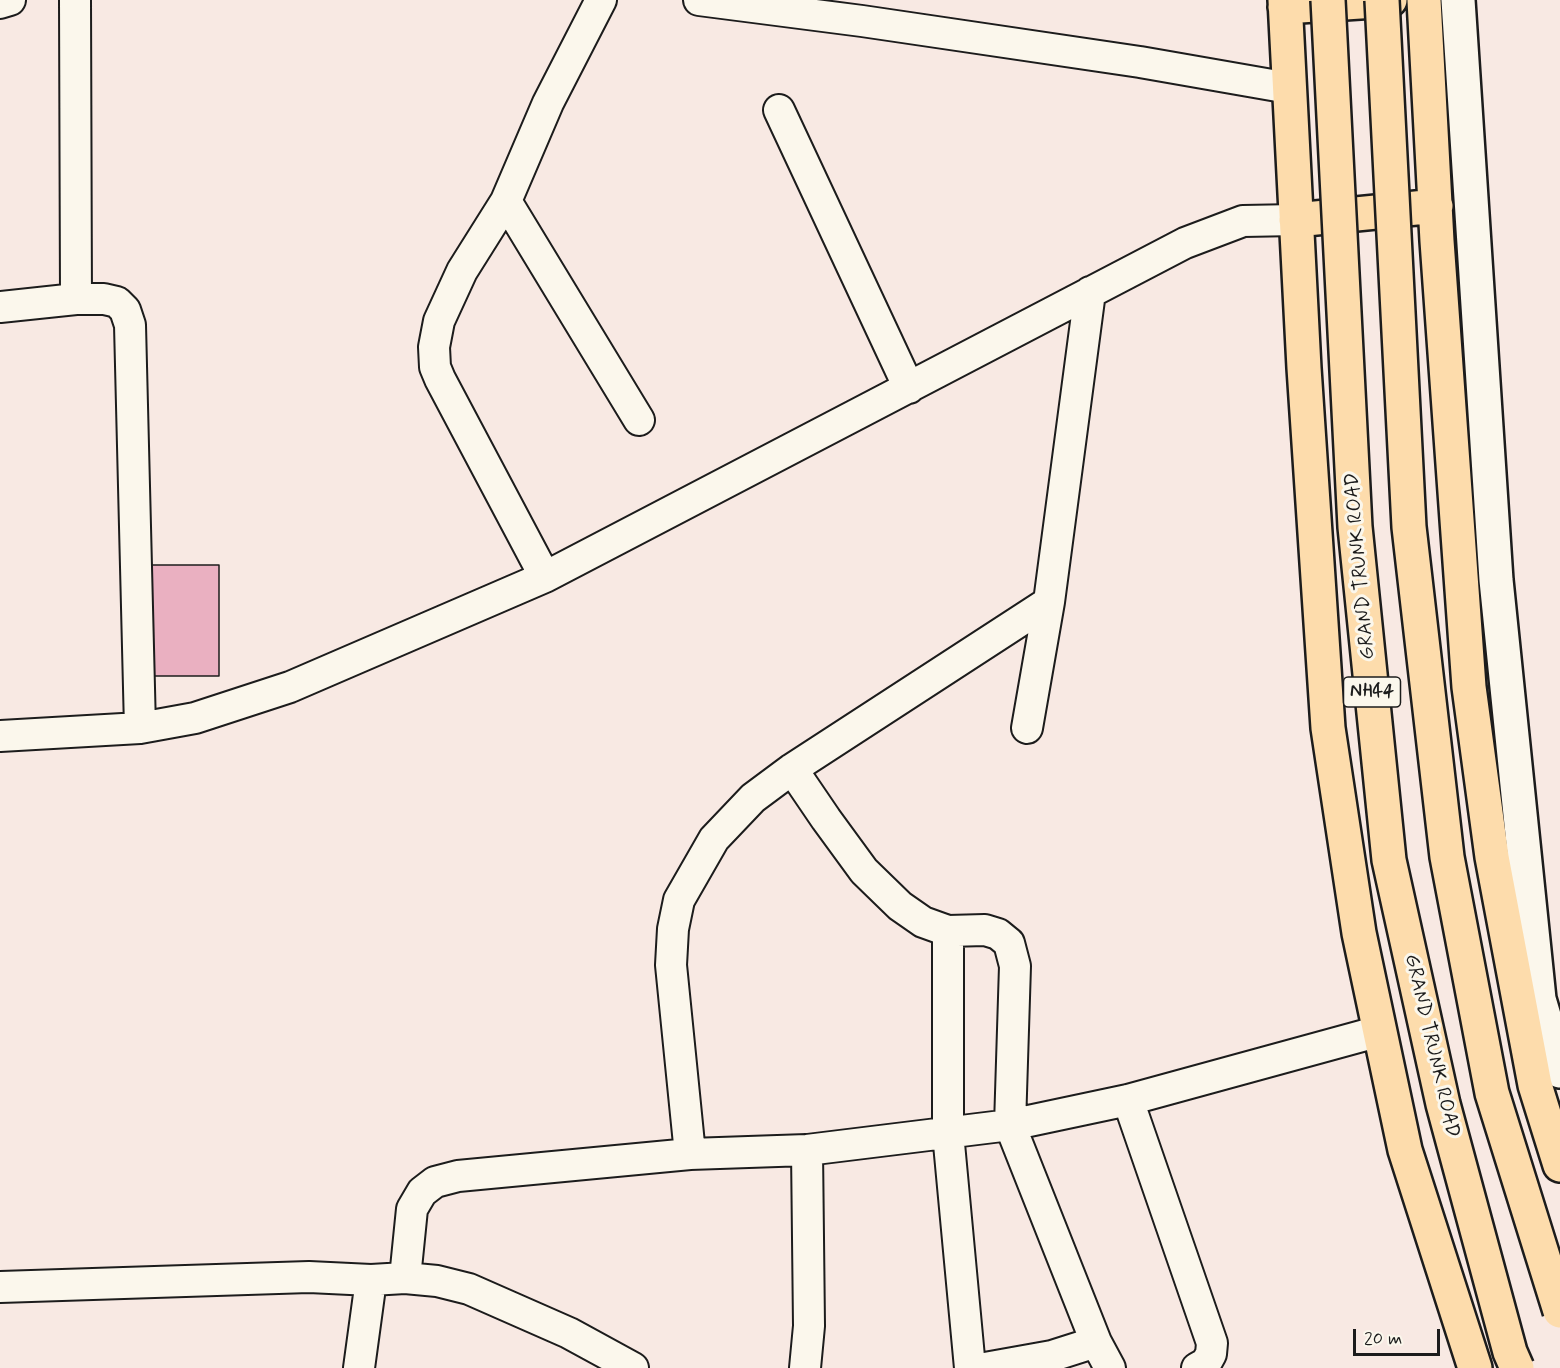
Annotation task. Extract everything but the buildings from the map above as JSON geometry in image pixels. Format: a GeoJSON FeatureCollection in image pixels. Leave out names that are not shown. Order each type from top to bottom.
{"type":"FeatureCollection","features":[{"type":"Feature","properties":{"kind":"highway","name":"GRAND TRUNK ROAD"},"geometry":{"type":"LineString","coordinates":[[1328,0],[1355,527],[1389,860],[1443,1104],[1507,1340],[1517,1368]]}},
{"type":"Feature","properties":{"kind":"highway","name":"NH44"},"geometry":{"type":"LineString","coordinates":[[1382,0],[1409,527],[1447,857],[1492,1093],[1560,1311]]}},
{"type":"Feature","properties":{"kind":"highway"},"geometry":{"type":"LineString","coordinates":[[1390,0],[1285,4],[1296,220],[1328,728],[1359,933],[1405,1150],[1474,1368]]}},
{"type":"Feature","properties":{"kind":"highway"},"geometry":{"type":"LineString","coordinates":[[1424,0],[1437,241],[1469,687],[1492,857],[1541,1012],[1535,1085],[1560,1165]]}},
{"type":"Feature","properties":{"kind":"highway"},"geometry":{"type":"LineString","coordinates":[[1296,220],[1436,206]]}},
{"type":"Feature","properties":{"kind":"street"},"geometry":{"type":"LineString","coordinates":[[0,3],[9,0]]}},
{"type":"Feature","properties":{"kind":"street"},"geometry":{"type":"LineString","coordinates":[[75,0],[76,299]]}},
{"type":"Feature","properties":{"kind":"street"},"geometry":{"type":"LineString","coordinates":[[545,577],[440,380],[435,366],[434,347],[439,321],[462,271],[506,201],[548,103],[602,0]]}},
{"type":"Feature","properties":{"kind":"street"},"geometry":{"type":"LineString","coordinates":[[699,0],[862,10],[1289,88]]}},
{"type":"Feature","properties":{"kind":"street"},"geometry":{"type":"LineString","coordinates":[[1458,0],[1496,580],[1539,999],[1560,1071]]}},
{"type":"Feature","properties":{"kind":"street"},"geometry":{"type":"LineString","coordinates":[[779,110],[909,388]]}},
{"type":"Feature","properties":{"kind":"street"},"geometry":{"type":"LineString","coordinates":[[506,201],[639,420]]}},
{"type":"Feature","properties":{"kind":"street"},"geometry":{"type":"LineString","coordinates":[[0,736],[140,728],[195,718],[290,687],[545,577],[1185,243],[1244,221],[1296,220]]}},
{"type":"Feature","properties":{"kind":"street"},"geometry":{"type":"LineString","coordinates":[[1027,728],[1049,602],[1090,292]]}},
{"type":"Feature","properties":{"kind":"street"},"geometry":{"type":"LineString","coordinates":[[0,307],[76,299],[104,299],[117,302],[125,310],[130,325],[140,728]]}},
{"type":"Feature","properties":{"kind":"street"},"geometry":{"type":"LineString","coordinates":[[690,1154],[671,964],[673,929],[679,900],[714,839],[753,798],[792,769],[1049,602]]}},
{"type":"Feature","properties":{"kind":"street"},"geometry":{"type":"LineString","coordinates":[[792,769],[864,871],[900,906],[923,922],[948,931],[985,930],[998,934],[1009,943],[1016,966],[1010,1125],[1096,1342],[1110,1368]]}},
{"type":"Feature","properties":{"kind":"street"},"geometry":{"type":"LineString","coordinates":[[948,931],[948,1133],[970,1368]]}},
{"type":"Feature","properties":{"kind":"street"},"geometry":{"type":"LineString","coordinates":[[405,1278],[412,1209],[422,1192],[435,1182],[459,1176],[690,1154],[807,1150],[1010,1125],[1128,1100],[1380,1031]]}},
{"type":"Feature","properties":{"kind":"street"},"geometry":{"type":"LineString","coordinates":[[1128,1100],[1212,1343],[1211,1354],[1206,1363],[1197,1368]]}},
{"type":"Feature","properties":{"kind":"street"},"geometry":{"type":"LineString","coordinates":[[805,1368],[809,1326],[807,1150]]}},
{"type":"Feature","properties":{"kind":"street"},"geometry":{"type":"LineString","coordinates":[[0,1287],[309,1277],[371,1280],[405,1278],[437,1281],[469,1289],[569,1334],[633,1368]]}},
{"type":"Feature","properties":{"kind":"street"},"geometry":{"type":"LineString","coordinates":[[359,1368],[371,1280]]}},
{"type":"Feature","properties":{"kind":"street"},"geometry":{"type":"LineString","coordinates":[[986,1368],[1052,1356],[1096,1342]]}}]}
